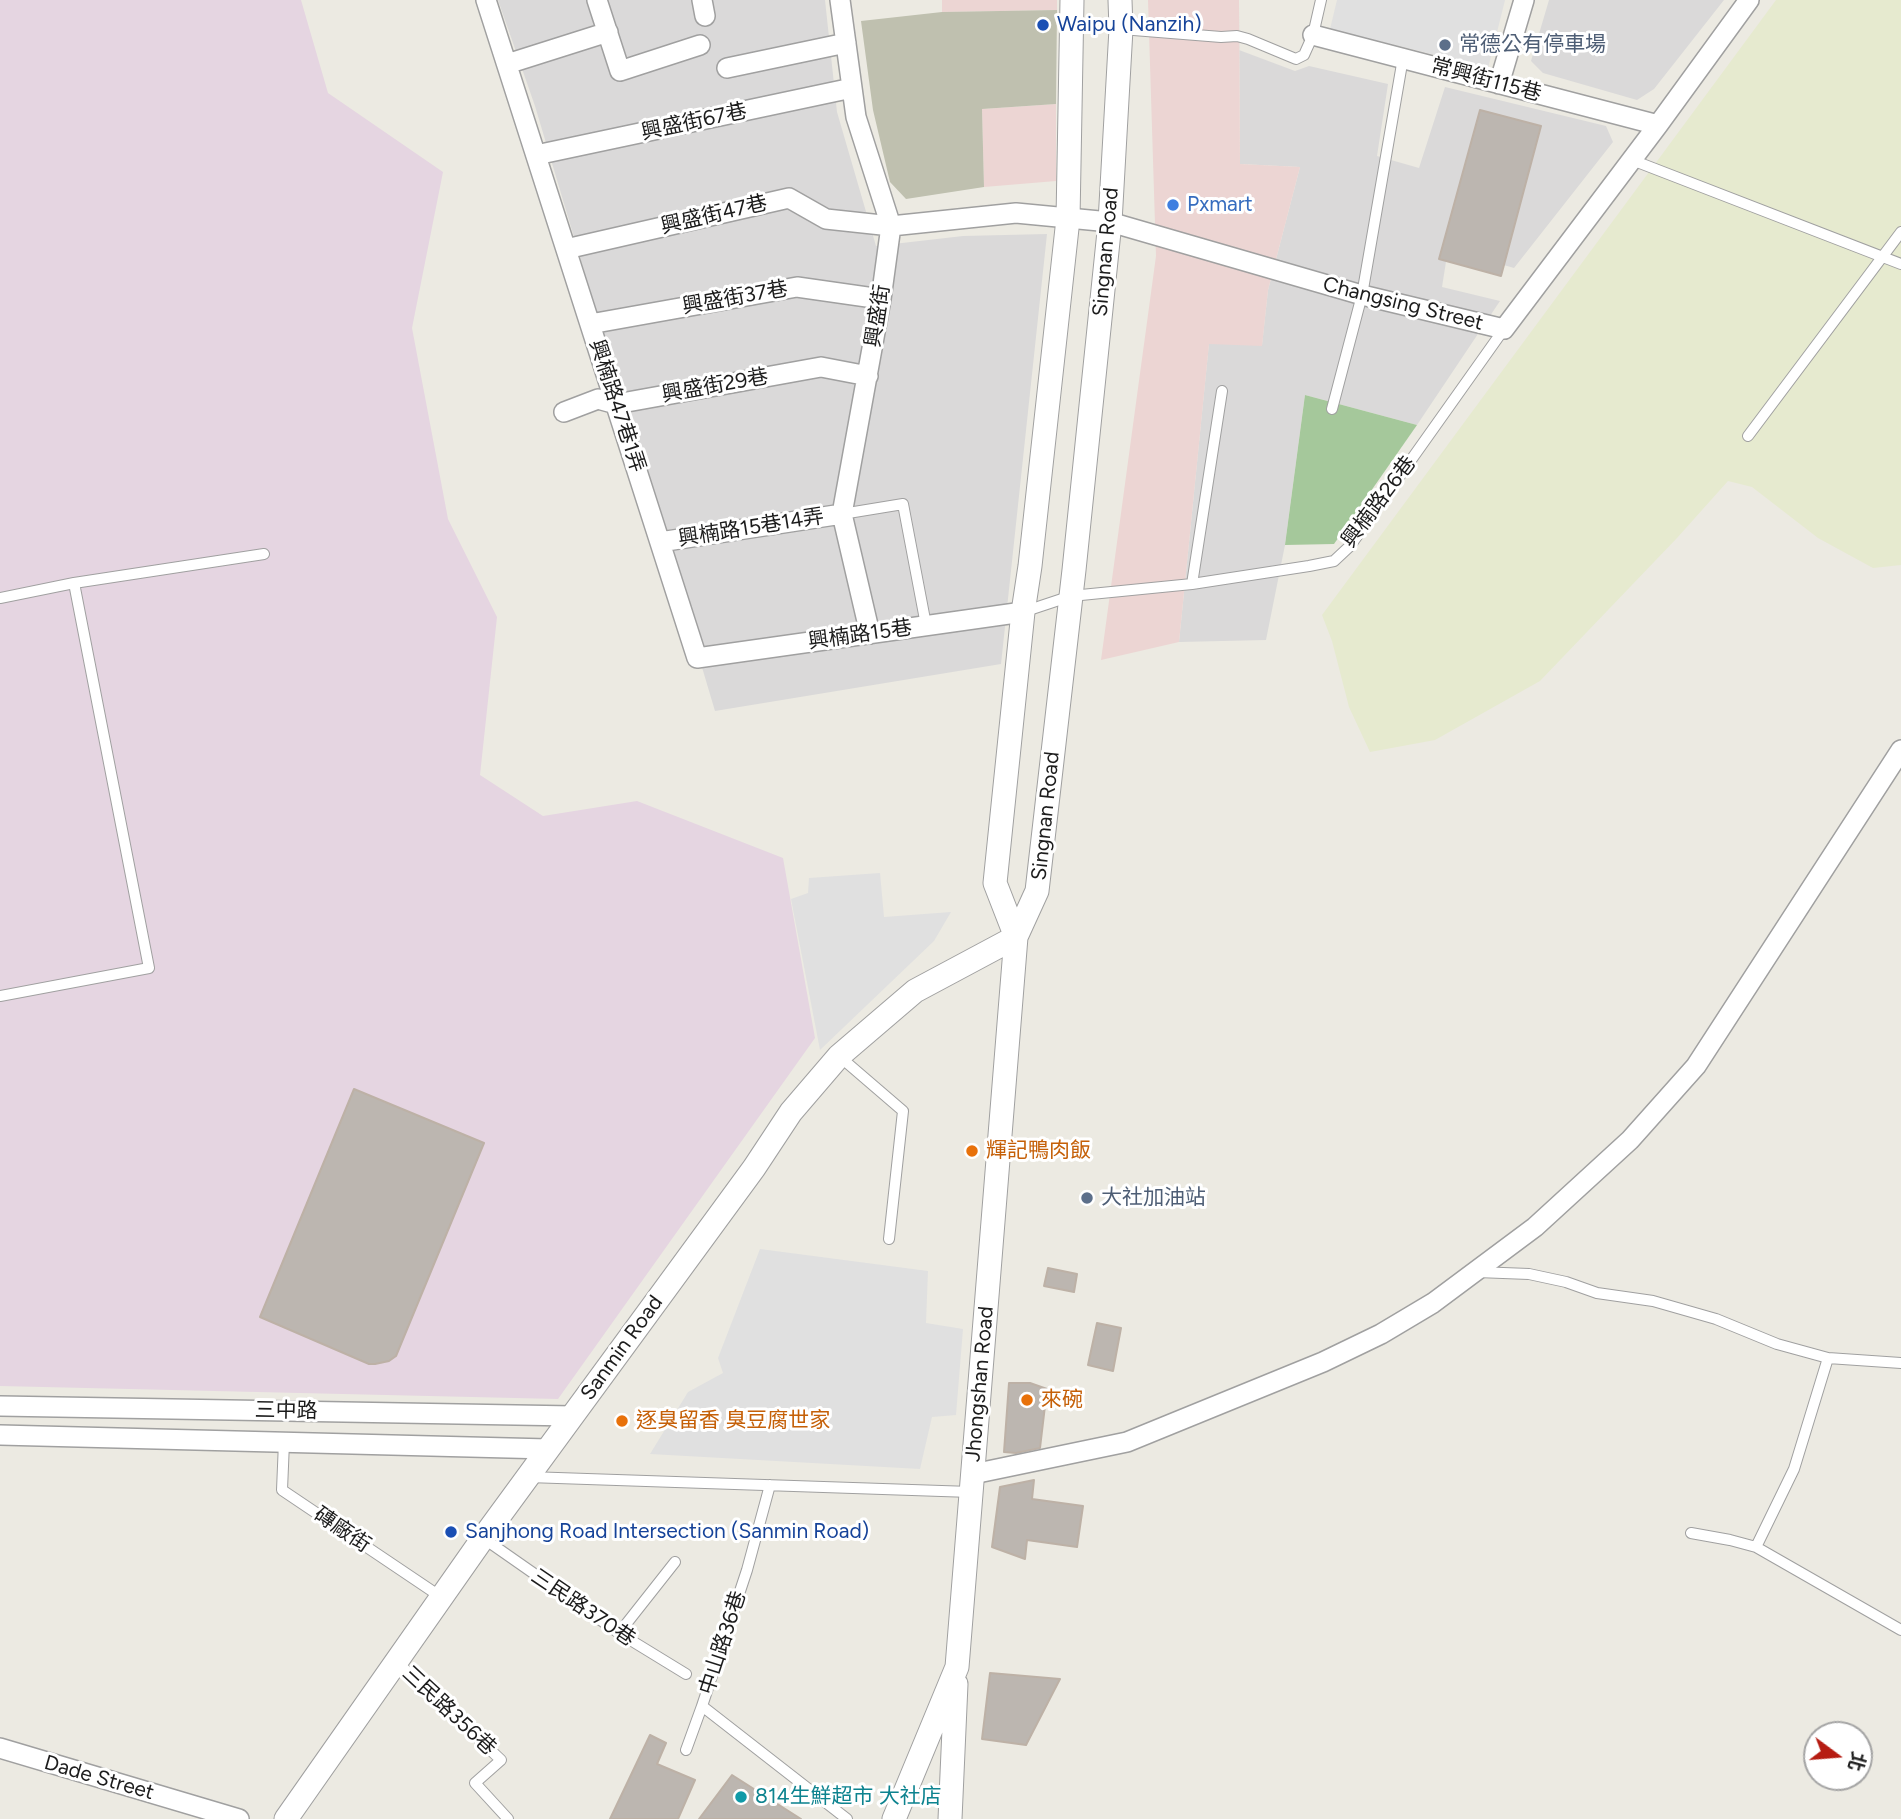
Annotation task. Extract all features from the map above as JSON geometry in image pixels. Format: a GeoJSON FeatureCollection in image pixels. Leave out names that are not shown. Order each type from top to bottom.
{"type":"FeatureCollection","features":[{"type":"Feature","properties":{"kind":"street","name":"興楠路47巷1弄"},"geometry":{"type":"LineString","coordinates":[[486,0],[697,658]]}},
{"type":"Feature","properties":{"kind":"street"},"geometry":{"type":"LineString","coordinates":[[597,0],[620,71],[700,45]]}},
{"type":"Feature","properties":{"kind":"street","name":"興盛街"},"geometry":{"type":"LineString","coordinates":[[840,0],[856,117],[891,226],[868,376],[842,514],[870,634]]}},
{"type":"Feature","properties":{"kind":"street","name":"Singnan Road"},"geometry":{"type":"LineString","coordinates":[[1016,937],[995,883],[1068,219],[1072,0]]}},
{"type":"Feature","properties":{"kind":"street","name":"Singnan Road"},"geometry":{"type":"LineString","coordinates":[[1016,937],[1037,891],[1071,596],[1110,222],[1121,29],[1120,0]]}},
{"type":"Feature","properties":{"kind":"street"},"geometry":{"type":"LineString","coordinates":[[1499,84],[1524,0]]}},
{"type":"Feature","properties":{"kind":"street","name":"Changsing Street"},"geometry":{"type":"LineString","coordinates":[[1068,219],[1110,222],[1362,295],[1504,329],[1749,0]]}},
{"type":"Feature","properties":{"kind":"street"},"geometry":{"type":"LineString","coordinates":[[507,64],[608,32]]}},
{"type":"Feature","properties":{"kind":"street","name":"常興街115巷"},"geometry":{"type":"LineString","coordinates":[[1313,35],[1658,125]]}},
{"type":"Feature","properties":{"kind":"street"},"geometry":{"type":"LineString","coordinates":[[727,68],[846,43]]}},
{"type":"Feature","properties":{"kind":"street","name":"興盛街67巷"},"geometry":{"type":"LineString","coordinates":[[536,155],[852,89]]}},
{"type":"Feature","properties":{"kind":"street","name":"興盛街47巷"},"geometry":{"type":"LineString","coordinates":[[566,249],[789,198],[826,219],[891,226],[1016,213],[1068,219]]}},
{"type":"Feature","properties":{"kind":"street","name":"興盛街37巷"},"geometry":{"type":"LineString","coordinates":[[590,324],[797,287],[881,299]]}},
{"type":"Feature","properties":{"kind":"street","name":"興盛街29巷"},"geometry":{"type":"LineString","coordinates":[[564,412],[598,399],[616,404],[821,367],[868,376]]}},
{"type":"Feature","properties":{"kind":"street","name":"興楠路15巷14弄"},"geometry":{"type":"LineString","coordinates":[[660,542],[842,514]]}},
{"type":"Feature","properties":{"kind":"street","name":"興楠路15巷"},"geometry":{"type":"LineString","coordinates":[[697,658],[1023,612]]}},
{"type":"Feature","properties":{"kind":"street"},"geometry":{"type":"LineString","coordinates":[[972,1483],[1127,1442],[1323,1362],[1381,1334],[1433,1303],[1535,1227],[1630,1140],[1696,1066],[1901,750]]}},
{"type":"Feature","properties":{"kind":"street","name":"Sanmin Road"},"geometry":{"type":"LineString","coordinates":[[286,1819],[483,1538],[754,1168],[791,1112],[839,1056],[915,991],[1016,937]]}},
{"type":"Feature","properties":{"kind":"street","name":"Jhongshan Road"},"geometry":{"type":"LineString","coordinates":[[894,1819],[957,1667],[1016,937]]}},
{"type":"Feature","properties":{"kind":"street","name":"三中路"},"geometry":{"type":"LineString","coordinates":[[0,1406],[573,1416]]}},
{"type":"Feature","properties":{"kind":"street"},"geometry":{"type":"LineString","coordinates":[[0,1435],[548,1449]]}},
{"type":"Feature","properties":{"kind":"street"},"geometry":{"type":"LineString","coordinates":[[950,1819],[957,1667]]}},
{"type":"Feature","properties":{"kind":"street","name":"Dade Street"},"geometry":{"type":"LineString","coordinates":[[0,1748],[239,1819]]}},
{"type":"Feature","properties":{"kind":"lane"},"geometry":{"type":"LineString","coordinates":[[1121,29],[1237,36],[1296,59],[1304,55],[1313,35],[1321,0]]}},
{"type":"Feature","properties":{"kind":"lane"},"geometry":{"type":"LineString","coordinates":[[1332,409],[1362,295],[1403,58]]}},
{"type":"Feature","properties":{"kind":"lane"},"geometry":{"type":"LineString","coordinates":[[1632,160],[1901,264]]}},
{"type":"Feature","properties":{"kind":"lane"},"geometry":{"type":"LineString","coordinates":[[1748,436],[1901,232]]}},
{"type":"Feature","properties":{"kind":"lane","name":"興楠路26巷"},"geometry":{"type":"LineString","coordinates":[[1023,612],[1071,596],[1192,584],[1334,561],[1350,546],[1504,329]]}},
{"type":"Feature","properties":{"kind":"lane"},"geometry":{"type":"LineString","coordinates":[[1192,584],[1222,391]]}},
{"type":"Feature","properties":{"kind":"lane"},"geometry":{"type":"LineString","coordinates":[[842,514],[903,504],[926,625]]}},
{"type":"Feature","properties":{"kind":"lane"},"geometry":{"type":"LineString","coordinates":[[0,598],[74,583],[264,554]]}},
{"type":"Feature","properties":{"kind":"lane"},"geometry":{"type":"LineString","coordinates":[[0,996],[149,968],[74,583]]}},
{"type":"Feature","properties":{"kind":"lane"},"geometry":{"type":"LineString","coordinates":[[839,1056],[903,1111],[889,1239]]}},
{"type":"Feature","properties":{"kind":"lane"},"geometry":{"type":"LineString","coordinates":[[1473,1272],[1529,1274],[1566,1282],[1597,1293],[1653,1301],[1716,1319],[1777,1344],[1828,1358],[1901,1363]]}},
{"type":"Feature","properties":{"kind":"lane"},"geometry":{"type":"LineString","coordinates":[[1755,1547],[1794,1469],[1828,1358]]}},
{"type":"Feature","properties":{"kind":"lane","name":"磚廠街"},"geometry":{"type":"LineString","coordinates":[[284,1442],[282,1490],[441,1597]]}},
{"type":"Feature","properties":{"kind":"lane"},"geometry":{"type":"LineString","coordinates":[[528,1476],[770,1485],[972,1483]]}},
{"type":"Feature","properties":{"kind":"lane","name":"中山路36巷"},"geometry":{"type":"LineString","coordinates":[[770,1485],[747,1570],[702,1706],[847,1819]]}},
{"type":"Feature","properties":{"kind":"lane"},"geometry":{"type":"LineString","coordinates":[[1691,1533],[1755,1547],[1901,1630]]}},
{"type":"Feature","properties":{"kind":"lane","name":"三民路370巷"},"geometry":{"type":"LineString","coordinates":[[483,1538],[619,1633],[686,1674]]}},
{"type":"Feature","properties":{"kind":"lane"},"geometry":{"type":"LineString","coordinates":[[619,1633],[675,1562]]}},
{"type":"Feature","properties":{"kind":"lane","name":"三民路356巷"},"geometry":{"type":"LineString","coordinates":[[396,1662],[501,1760],[475,1783],[508,1819]]}},
{"type":"Feature","properties":{"kind":"lane"},"geometry":{"type":"LineString","coordinates":[[686,1750],[702,1706]]}},
{"type":"Feature","properties":{"kind":"shaded area"},"geometry":{"type":"Polygon","coordinates":[[[0,0],[301,0],[328,93],[443,172],[412,328],[448,519],[497,617],[480,775],[543,816],[637,801],[783,858],[815,1038],[558,1399],[0,1386],[0,0]]]}},
{"type":"Feature","properties":{"kind":"shaded area"},"geometry":{"type":"Polygon","coordinates":[[[498,0],[825,0],[837,112],[876,246],[963,236],[1047,234],[1001,664],[715,711],[535,106],[498,0]]]}},
{"type":"Feature","properties":{"kind":"shaded area"},"geometry":{"type":"Polygon","coordinates":[[[942,0],[1057,0],[1057,10],[942,12],[942,0]]]}},
{"type":"Feature","properties":{"kind":"shaded area"},"geometry":{"type":"Polygon","coordinates":[[[1148,0],[1239,0],[1240,164],[1300,167],[1268,290],[1262,346],[1209,344],[1179,642],[1101,660],[1156,256],[1148,0]]]}},
{"type":"Feature","properties":{"kind":"shaded area","name":"常德公有停車場"},"geometry":{"type":"Polygon","coordinates":[[[1337,0],[1505,0],[1488,68],[1330,29],[1337,0]]]}},
{"type":"Feature","properties":{"kind":"shaded area"},"geometry":{"type":"Polygon","coordinates":[[[1549,0],[1724,0],[1654,89],[1637,100],[1543,73],[1531,61],[1549,0]]]}},
{"type":"Feature","properties":{"kind":"shaded area"},"geometry":{"type":"Polygon","coordinates":[[[1776,0],[1901,0],[1901,565],[1873,568],[1818,538],[1752,487],[1728,481],[1540,681],[1435,740],[1370,752],[1349,707],[1332,641],[1322,615],[1776,0]]]}},
{"type":"Feature","properties":{"kind":"shaded area"},"geometry":{"type":"Polygon","coordinates":[[[1057,10],[1056,104],[982,109],[984,187],[906,199],[890,182],[873,110],[861,21],[942,12],[1057,10]]]}},
{"type":"Feature","properties":{"kind":"shaded area"},"geometry":{"type":"Polygon","coordinates":[[[1239,50],[1295,71],[1309,66],[1388,84],[1377,156],[1419,168],[1445,87],[1606,126],[1613,142],[1514,268],[1448,249],[1442,287],[1500,301],[1417,425],[1305,395],[1285,545],[1266,640],[1179,642],[1209,343],[1262,345],[1268,290],[1300,167],[1240,164],[1239,50]]]}},
{"type":"Feature","properties":{"kind":"shaded area"},"geometry":{"type":"Polygon","coordinates":[[[1056,104],[1056,181],[984,187],[982,109],[1056,104]]]}},
{"type":"Feature","properties":{"kind":"shaded area"},"geometry":{"type":"Polygon","coordinates":[[[880,873],[884,917],[951,912],[934,941],[820,1050],[791,899],[808,893],[809,878],[880,873]]]}},
{"type":"Feature","properties":{"kind":"shaded area"},"geometry":{"type":"Polygon","coordinates":[[[760,1249],[928,1271],[926,1323],[963,1329],[956,1415],[932,1417],[920,1469],[650,1454],[688,1392],[723,1373],[718,1358],[760,1249]]]}},
{"type":"Feature","properties":{"kind":"green space"},"geometry":{"type":"Polygon","coordinates":[[[1305,395],[1417,425],[1334,544],[1285,545],[1305,395]]]}},
{"type":"Feature","properties":{"kind":"building"},"geometry":{"type":"Polygon","coordinates":[[[1480,110],[1541,126],[1501,276],[1439,259],[1480,110]]]}},
{"type":"Feature","properties":{"kind":"building"},"geometry":{"type":"Polygon","coordinates":[[[354,1089],[484,1143],[396,1356],[389,1361],[375,1364],[369,1364],[260,1317],[354,1089]]]}},
{"type":"Feature","properties":{"kind":"building"},"geometry":{"type":"Polygon","coordinates":[[[1048,1268],[1077,1274],[1074,1292],[1044,1286],[1048,1268]]]}},
{"type":"Feature","properties":{"kind":"building"},"geometry":{"type":"Polygon","coordinates":[[[1097,1323],[1121,1328],[1113,1371],[1088,1365],[1097,1323]]]}},
{"type":"Feature","properties":{"kind":"building"},"geometry":{"type":"Polygon","coordinates":[[[1009,1383],[1030,1383],[1047,1389],[1040,1448],[1016,1453],[1004,1452],[1009,1383]]]}},
{"type":"Feature","properties":{"kind":"building"},"geometry":{"type":"Polygon","coordinates":[[[1034,1480],[1032,1499],[1083,1506],[1077,1547],[1027,1540],[1025,1559],[992,1547],[1000,1487],[1034,1480]]]}},
{"type":"Feature","properties":{"kind":"building"},"geometry":{"type":"Polygon","coordinates":[[[990,1673],[1060,1679],[1026,1745],[982,1739],[990,1673]]]}},
{"type":"Feature","properties":{"kind":"building"},"geometry":{"type":"Polygon","coordinates":[[[650,1735],[666,1743],[657,1764],[695,1780],[678,1819],[610,1819],[650,1735]]]}},
{"type":"Feature","properties":{"kind":"building","name":"814生鮮超市 大社店"},"geometry":{"type":"Polygon","coordinates":[[[732,1775],[801,1819],[699,1819],[732,1775]]]}},
{"type":"Feature","properties":{"kind":"place","name":"Waipu (Nanzih)"},"geometry":{"type":"Point","coordinates":[1043,25]}},
{"type":"Feature","properties":{"kind":"place","name":"常德公有停車場"},"geometry":{"type":"Point","coordinates":[1445,45]}},
{"type":"Feature","properties":{"kind":"place","name":"Pxmart"},"geometry":{"type":"Point","coordinates":[1173,205]}},
{"type":"Feature","properties":{"kind":"place","name":"輝記鴨肉飯"},"geometry":{"type":"Point","coordinates":[972,1151]}},
{"type":"Feature","properties":{"kind":"place","name":"大社加油站"},"geometry":{"type":"Point","coordinates":[1087,1198]}},
{"type":"Feature","properties":{"kind":"place","name":"來碗"},"geometry":{"type":"Point","coordinates":[1027,1400]}},
{"type":"Feature","properties":{"kind":"place","name":"逐臭留香 臭豆腐世家"},"geometry":{"type":"Point","coordinates":[622,1421]}},
{"type":"Feature","properties":{"kind":"place","name":"Sanjhong Road Intersection (Sanmin Road)"},"geometry":{"type":"Point","coordinates":[451,1532]}},
{"type":"Feature","properties":{"kind":"place","name":"814生鮮超市 大社店"},"geometry":{"type":"Point","coordinates":[741,1797]}}]}
